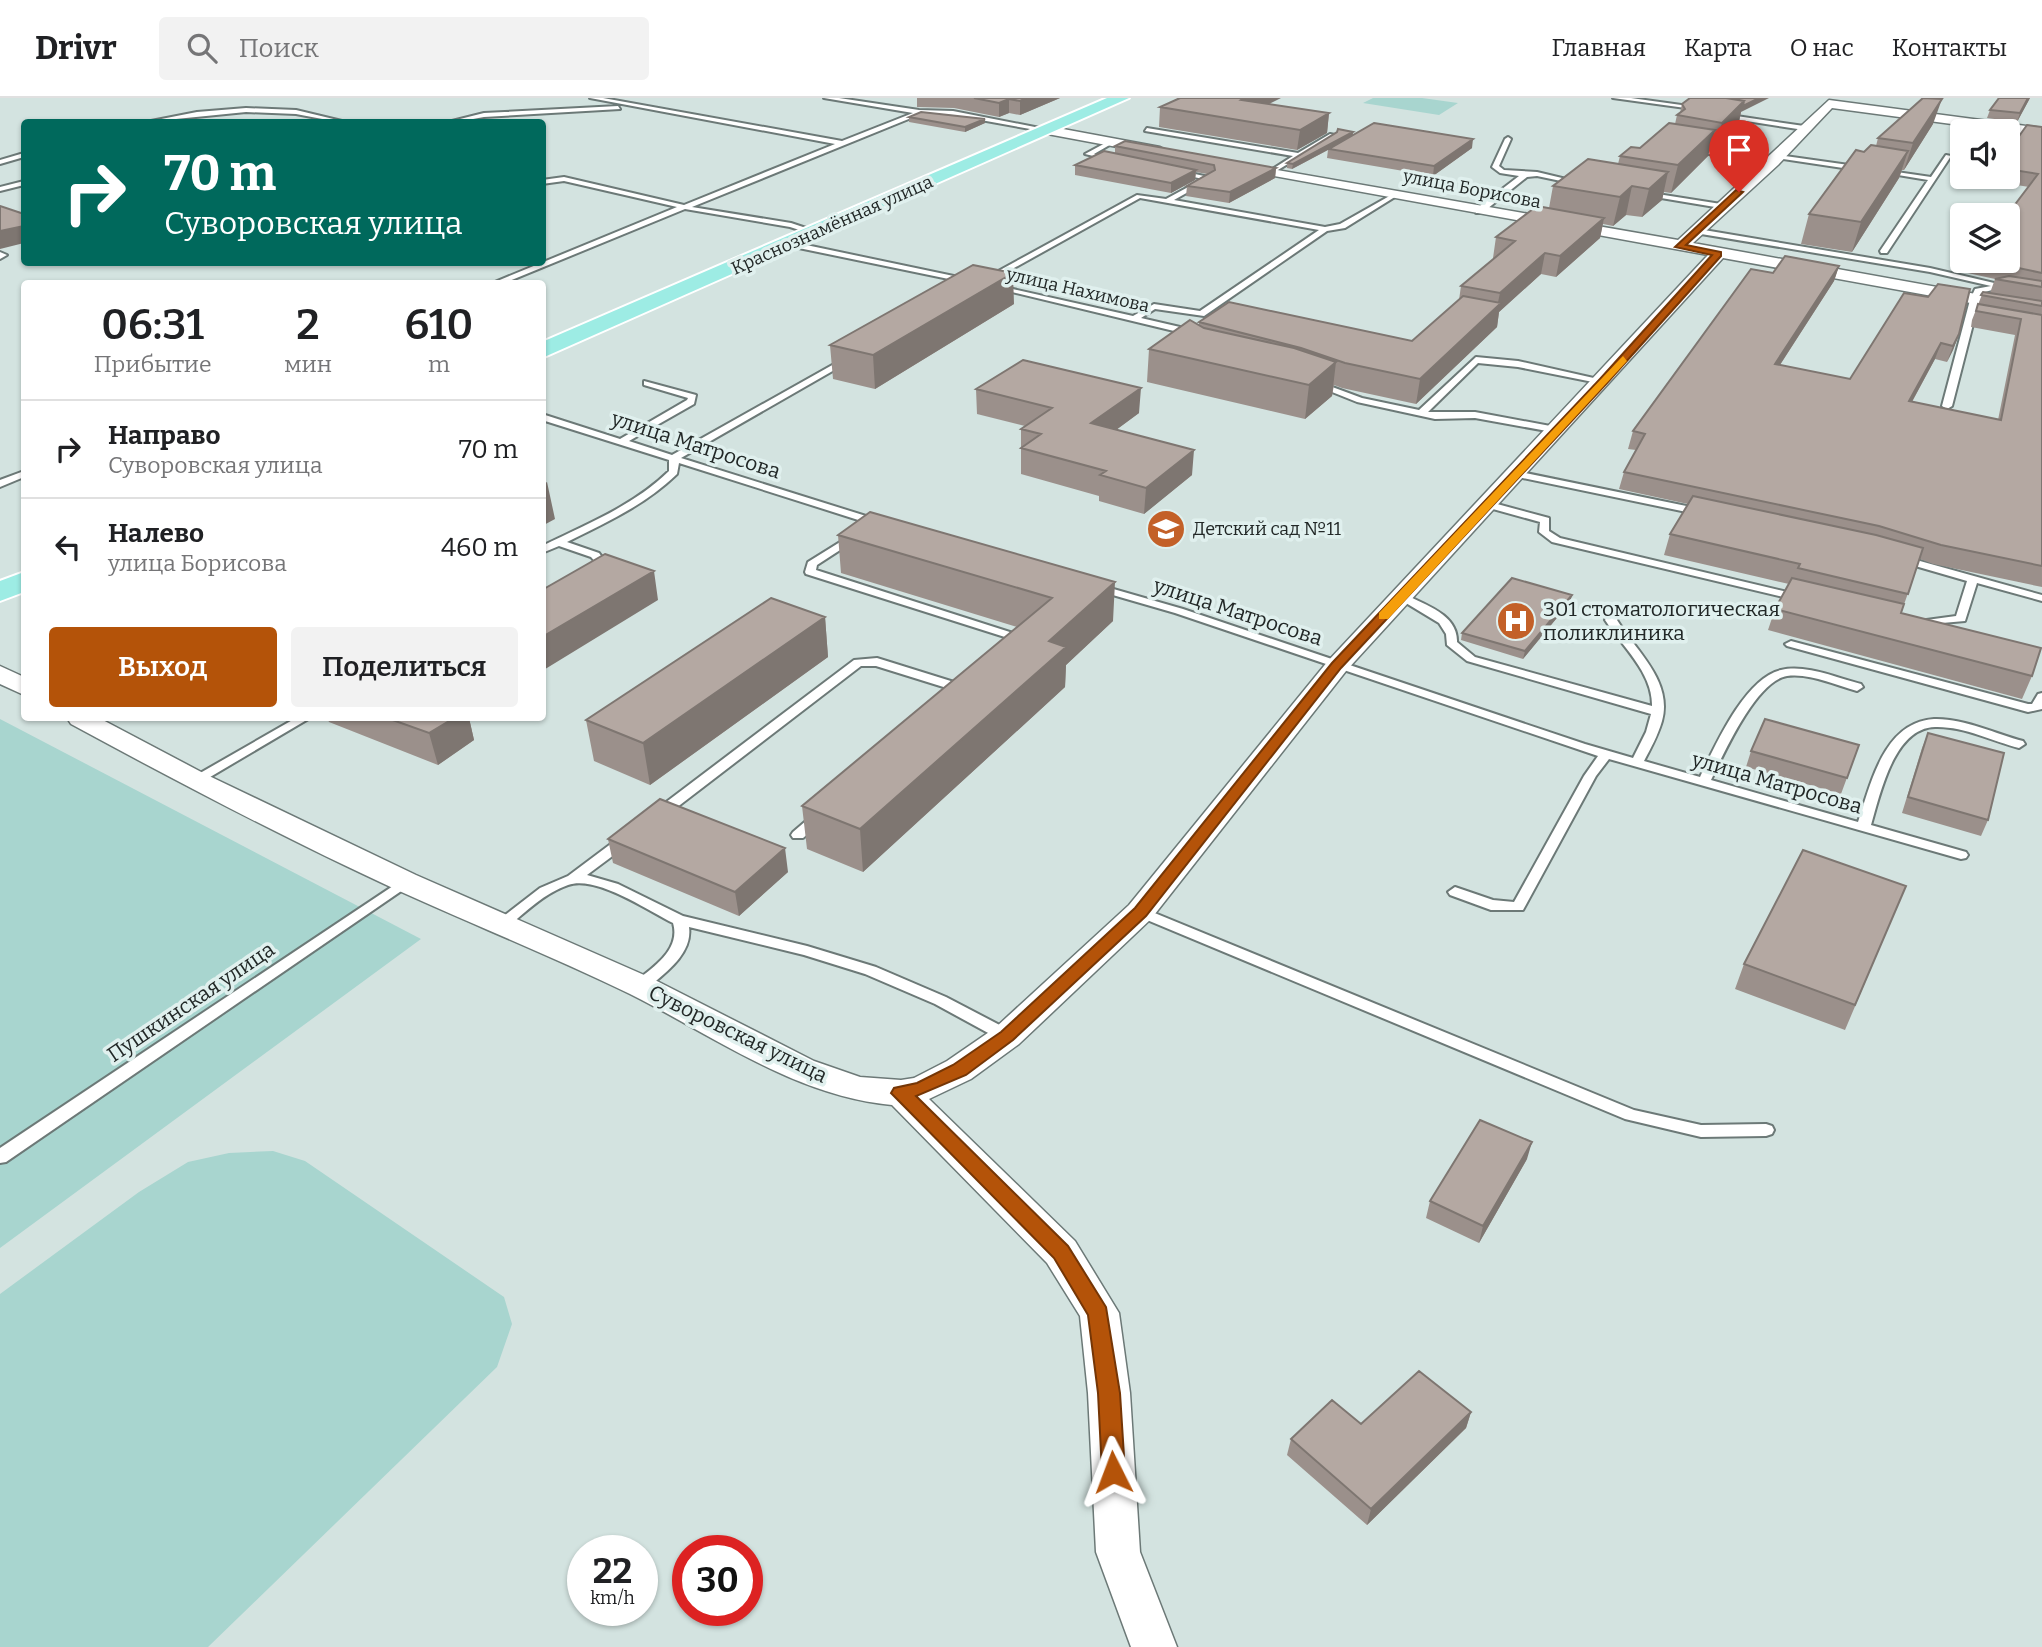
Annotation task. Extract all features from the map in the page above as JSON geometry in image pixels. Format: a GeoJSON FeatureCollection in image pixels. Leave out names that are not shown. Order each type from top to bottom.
{"type":"FeatureCollection","features":[{"type":"Feature","properties":{"kind":"main road","name":"Краснознамённая улица"},"geometry":{"type":"LineString","coordinates":[[546,349],[1121,98]]}},
{"type":"Feature","properties":{"kind":"main road"},"geometry":{"type":"LineString","coordinates":[[0,592],[21,582]]}},
{"type":"Feature","properties":{"kind":"street"},"geometry":{"type":"LineString","coordinates":[[1680,247],[1721,206],[1776,160],[1832,101],[2042,132]]}},
{"type":"Feature","properties":{"kind":"street"},"geometry":{"type":"LineString","coordinates":[[1047,130],[1177,154]]}},
{"type":"Feature","properties":{"kind":"street","name":"улица Борисова"},"geometry":{"type":"LineString","coordinates":[[1223,163],[1718,254],[1970,307],[2042,311]]}},
{"type":"Feature","properties":{"kind":"street","name":"Суворовская улица"},"geometry":{"type":"LineString","coordinates":[[86,721],[195,780],[405,882],[640,986],[802,1070],[859,1089],[901,1093],[922,1088],[959,1070],[1007,1036],[1140,912],[1337,666],[1604,381],[1718,254]]}},
{"type":"Feature","properties":{"kind":"street"},"geometry":{"type":"LineString","coordinates":[[0,674],[21,685]]}},
{"type":"Feature","properties":{"kind":"street"},"geometry":{"type":"LineString","coordinates":[[901,1093],[1061,1252],[1099,1313],[1109,1393],[1118,1552],[1154,1647]]}},
{"type":"Feature","properties":{"kind":"lane"},"geometry":{"type":"LineString","coordinates":[[593,98],[842,143]]}},
{"type":"Feature","properties":{"kind":"lane"},"geometry":{"type":"LineString","coordinates":[[827,98],[920,112],[953,113],[1047,130]]}},
{"type":"Feature","properties":{"kind":"lane"},"geometry":{"type":"LineString","coordinates":[[1616,98],[1711,110],[1735,118]]}},
{"type":"Feature","properties":{"kind":"lane"},"geometry":{"type":"LineString","coordinates":[[465,119],[484,115],[640,107]]}},
{"type":"Feature","properties":{"kind":"lane"},"geometry":{"type":"LineString","coordinates":[[172,119],[264,111],[326,119]]}},
{"type":"Feature","properties":{"kind":"lane"},"geometry":{"type":"LineString","coordinates":[[546,263],[920,112]]}},
{"type":"Feature","properties":{"kind":"lane"},"geometry":{"type":"LineString","coordinates":[[1688,114],[1804,128]]}},
{"type":"Feature","properties":{"kind":"lane"},"geometry":{"type":"LineString","coordinates":[[1147,130],[1297,155]]}},
{"type":"Feature","properties":{"kind":"lane"},"geometry":{"type":"LineString","coordinates":[[1273,172],[1332,135]]}},
{"type":"Feature","properties":{"kind":"lane"},"geometry":{"type":"LineString","coordinates":[[1508,139],[1495,167],[1503,172],[1537,174],[1588,184]]}},
{"type":"Feature","properties":{"kind":"lane"},"geometry":{"type":"LineString","coordinates":[[1111,142],[1088,154],[1118,161]]}},
{"type":"Feature","properties":{"kind":"lane"},"geometry":{"type":"LineString","coordinates":[[1679,148],[1934,179]]}},
{"type":"Feature","properties":{"kind":"lane"},"geometry":{"type":"LineString","coordinates":[[0,162],[21,156]]}},
{"type":"Feature","properties":{"kind":"lane"},"geometry":{"type":"LineString","coordinates":[[1884,251],[1948,156]]}},
{"type":"Feature","properties":{"kind":"lane"},"geometry":{"type":"LineString","coordinates":[[1163,169],[1210,178],[1169,200]]}},
{"type":"Feature","properties":{"kind":"lane"},"geometry":{"type":"LineString","coordinates":[[1479,211],[1525,175]]}},
{"type":"Feature","properties":{"kind":"lane"},"geometry":{"type":"LineString","coordinates":[[546,181],[564,179],[683,207],[792,225],[815,234]]}},
{"type":"Feature","properties":{"kind":"lane"},"geometry":{"type":"LineString","coordinates":[[0,189],[21,184]]}},
{"type":"Feature","properties":{"kind":"lane"},"geometry":{"type":"LineString","coordinates":[[1641,193],[1721,206]]}},
{"type":"Feature","properties":{"kind":"lane"},"geometry":{"type":"LineString","coordinates":[[979,284],[1139,196],[1325,229],[1342,226],[1395,195]]}},
{"type":"Feature","properties":{"kind":"lane"},"geometry":{"type":"LineString","coordinates":[[1135,319],[1154,306],[1202,314],[1325,229]]}},
{"type":"Feature","properties":{"kind":"lane"},"geometry":{"type":"LineString","coordinates":[[1698,231],[2015,287]]}},
{"type":"Feature","properties":{"kind":"lane","name":"улица Нахимова"},"geometry":{"type":"LineString","coordinates":[[792,244],[1177,329],[1184,334],[1183,341]]}},
{"type":"Feature","properties":{"kind":"lane"},"geometry":{"type":"LineString","coordinates":[[504,280],[538,266]]}},
{"type":"Feature","properties":{"kind":"lane"},"geometry":{"type":"LineString","coordinates":[[1947,405],[1970,307],[1978,291],[2003,286]]}},
{"type":"Feature","properties":{"kind":"lane"},"geometry":{"type":"LineString","coordinates":[[1970,307],[1980,317]]}},
{"type":"Feature","properties":{"kind":"lane"},"geometry":{"type":"LineString","coordinates":[[546,548],[627,508],[657,488],[674,472],[674,458],[856,355]]}},
{"type":"Feature","properties":{"kind":"lane"},"geometry":{"type":"LineString","coordinates":[[1421,413],[1476,360],[1518,364],[1604,381]]}},
{"type":"Feature","properties":{"kind":"lane"},"geometry":{"type":"LineString","coordinates":[[1304,380],[1360,400],[1435,416],[1475,415],[1558,430]]}},
{"type":"Feature","properties":{"kind":"lane"},"geometry":{"type":"LineString","coordinates":[[623,441],[691,402],[693,397],[647,383]]}},
{"type":"Feature","properties":{"kind":"lane","name":"улица Матросова"},"geometry":{"type":"LineString","coordinates":[[546,418],[881,524],[811,564],[810,572],[1012,636],[1019,641],[1005,656]]}},
{"type":"Feature","properties":{"kind":"lane"},"geometry":{"type":"LineString","coordinates":[[1516,474],[1717,515]]}},
{"type":"Feature","properties":{"kind":"lane"},"geometry":{"type":"LineString","coordinates":[[0,484],[21,475]]}},
{"type":"Feature","properties":{"kind":"lane"},"geometry":{"type":"LineString","coordinates":[[1486,504],[1545,520],[1544,532],[1556,540],[1812,600]]}},
{"type":"Feature","properties":{"kind":"lane"},"geometry":{"type":"LineString","coordinates":[[558,542],[595,555],[603,565],[602,573],[590,580]]}},
{"type":"Feature","properties":{"kind":"lane"},"geometry":{"type":"LineString","coordinates":[[1884,554],[2042,598]]}},
{"type":"Feature","properties":{"kind":"lane"},"geometry":{"type":"LineString","coordinates":[[1904,622],[1930,624],[1961,619],[1973,580]]}},
{"type":"Feature","properties":{"kind":"lane","name":"улица Матросова"},"geometry":{"type":"LineString","coordinates":[[1086,584],[1179,611],[1606,754],[1961,855]]}},
{"type":"Feature","properties":{"kind":"lane"},"geometry":{"type":"LineString","coordinates":[[1402,597],[1447,623],[1453,634],[1451,643],[1471,659],[1658,712]]}},
{"type":"Feature","properties":{"kind":"lane"},"geometry":{"type":"LineString","coordinates":[[1616,609],[1611,620],[1647,671],[1658,694],[1658,712],[1637,763]]}},
{"type":"Feature","properties":{"kind":"lane"},"geometry":{"type":"LineString","coordinates":[[1791,644],[2028,708],[2037,706],[2042,698]]}},
{"type":"Feature","properties":{"kind":"lane"},"geometry":{"type":"LineString","coordinates":[[501,925],[551,888],[573,879],[858,663],[877,662],[966,690]]}},
{"type":"Feature","properties":{"kind":"lane"},"geometry":{"type":"LineString","coordinates":[[1704,781],[1760,686],[1779,673],[1800,673],[1857,687]]}},
{"type":"Feature","properties":{"kind":"lane"},"geometry":{"type":"LineString","coordinates":[[195,780],[299,721]]}},
{"type":"Feature","properties":{"kind":"lane"},"geometry":{"type":"LineString","coordinates":[[1864,828],[1888,755],[1917,727],[1935,723],[2019,744]]}},
{"type":"Feature","properties":{"kind":"lane"},"geometry":{"type":"LineString","coordinates":[[1455,892],[1491,905],[1518,908],[1590,775],[1606,754]]}},
{"type":"Feature","properties":{"kind":"lane"},"geometry":{"type":"LineString","coordinates":[[799,835],[830,807]]}},
{"type":"Feature","properties":{"kind":"lane"},"geometry":{"type":"LineString","coordinates":[[573,879],[595,881],[679,920],[801,948],[864,969],[929,995],[1007,1036]]}},
{"type":"Feature","properties":{"kind":"lane","name":"Пушкинская улица"},"geometry":{"type":"LineString","coordinates":[[0,1157],[405,882]]}},
{"type":"Feature","properties":{"kind":"lane"},"geometry":{"type":"LineString","coordinates":[[1140,912],[1631,1115],[1701,1131],[1766,1130]]}},
{"type":"Feature","properties":{"kind":"lane"},"geometry":{"type":"LineString","coordinates":[[640,986],[671,958],[682,939],[684,929],[679,920]]}},
{"type":"Feature","properties":{"kind":"shaded area"},"geometry":{"type":"Polygon","coordinates":[[[1373,98],[1422,98],[1458,103],[1439,115],[1363,103],[1373,98]]]}},
{"type":"Feature","properties":{"kind":"shaded area"},"geometry":{"type":"Polygon","coordinates":[[[0,719],[421,939],[0,1248],[0,719]]]}},
{"type":"Feature","properties":{"kind":"shaded area"},"geometry":{"type":"Polygon","coordinates":[[[273,1151],[305,1161],[504,1297],[512,1324],[497,1367],[208,1647],[0,1647],[0,1294],[139,1192],[188,1162],[229,1153],[273,1151]]]}},
{"type":"Feature","properties":{"kind":"building"},"geometry":{"type":"Polygon","coordinates":[[[974,98],[1026,98],[1020,101],[1009,99],[999,103],[974,98]]]}},
{"type":"Feature","properties":{"kind":"building"},"geometry":{"type":"Polygon","coordinates":[[[1180,98],[1244,98],[1241,100],[1329,113],[1300,130],[1160,107],[1180,98]]]}},
{"type":"Feature","properties":{"kind":"building"},"geometry":{"type":"Polygon","coordinates":[[[1690,98],[1744,101],[1722,123],[1677,115],[1685,109],[1682,104],[1690,98]]]}},
{"type":"Feature","properties":{"kind":"building"},"geometry":{"type":"Polygon","coordinates":[[[1730,98],[1759,98],[1743,106],[1744,101],[1730,98]]]}},
{"type":"Feature","properties":{"kind":"building"},"geometry":{"type":"Polygon","coordinates":[[[1923,98],[1942,99],[1913,143],[1878,138],[1923,98]]]}},
{"type":"Feature","properties":{"kind":"building"},"geometry":{"type":"Polygon","coordinates":[[[1999,98],[2028,98],[2020,113],[1990,110],[1999,98]]]}},
{"type":"Feature","properties":{"kind":"building"},"geometry":{"type":"Polygon","coordinates":[[[921,112],[985,119],[965,127],[909,117],[921,112]]]}},
{"type":"Feature","properties":{"kind":"building"},"geometry":{"type":"Polygon","coordinates":[[[1374,123],[1473,139],[1434,166],[1329,149],[1374,123]]]}},
{"type":"Feature","properties":{"kind":"building"},"geometry":{"type":"Polygon","coordinates":[[[1669,123],[1715,130],[1678,165],[1620,156],[1631,147],[1640,148],[1669,123]]]}},
{"type":"Feature","properties":{"kind":"building"},"geometry":{"type":"Polygon","coordinates":[[[2027,125],[2042,127],[2042,273],[2020,268],[2020,203],[2016,203],[2038,174],[2020,171],[2020,135],[2027,125]]]}},
{"type":"Feature","properties":{"kind":"building"},"geometry":{"type":"Polygon","coordinates":[[[1338,129],[1353,132],[1293,164],[1287,163],[1337,132],[1338,129]]]}},
{"type":"Feature","properties":{"kind":"building"},"geometry":{"type":"Polygon","coordinates":[[[1125,141],[1276,168],[1230,192],[1187,186],[1215,170],[1214,165],[1115,146],[1125,141]]]}},
{"type":"Feature","properties":{"kind":"building"},"geometry":{"type":"Polygon","coordinates":[[[1871,145],[1908,151],[1861,222],[1809,214],[1856,150],[1864,152],[1871,145]]]}},
{"type":"Feature","properties":{"kind":"building"},"geometry":{"type":"Polygon","coordinates":[[[1104,151],[1196,170],[1171,183],[1075,165],[1104,151]]]}},
{"type":"Feature","properties":{"kind":"building"},"geometry":{"type":"Polygon","coordinates":[[[1588,159],[1668,172],[1649,189],[1632,186],[1620,197],[1553,186],[1588,159]]]}},
{"type":"Feature","properties":{"kind":"building"},"geometry":{"type":"Polygon","coordinates":[[[0,206],[21,213],[21,227],[0,231],[0,206]]]}},
{"type":"Feature","properties":{"kind":"building"},"geometry":{"type":"Polygon","coordinates":[[[1537,206],[1604,218],[1560,256],[1545,253],[1500,293],[1461,286],[1515,241],[1496,237],[1537,206]]]}},
{"type":"Feature","properties":{"kind":"building"},"geometry":{"type":"Polygon","coordinates":[[[1785,256],[1839,266],[1775,364],[1850,379],[1904,293],[1928,297],[1938,284],[1970,289],[1959,334],[1953,346],[1941,343],[1909,401],[2001,420],[2021,319],[1976,311],[1978,304],[2042,315],[2042,566],[1941,545],[1879,526],[1624,472],[1645,434],[1633,431],[1751,269],[1773,273],[1785,256]]]}},
{"type":"Feature","properties":{"kind":"building"},"geometry":{"type":"Polygon","coordinates":[[[973,265],[1013,273],[873,355],[830,345],[973,265]]]}},
{"type":"Feature","properties":{"kind":"building"},"geometry":{"type":"Polygon","coordinates":[[[2009,276],[2042,281],[2042,287],[1995,279],[2009,276]]]}},
{"type":"Feature","properties":{"kind":"building"},"geometry":{"type":"Polygon","coordinates":[[[1983,292],[2042,301],[2042,306],[1981,295],[1983,292]]]}},
{"type":"Feature","properties":{"kind":"building"},"geometry":{"type":"Polygon","coordinates":[[[1463,296],[1501,303],[1420,379],[1345,363],[1301,348],[1199,322],[1229,302],[1412,341],[1463,296]]]}},
{"type":"Feature","properties":{"kind":"building"},"geometry":{"type":"Polygon","coordinates":[[[1190,320],[1204,328],[1294,348],[1336,362],[1309,385],[1149,349],[1190,320]]]}},
{"type":"Feature","properties":{"kind":"building"},"geometry":{"type":"Polygon","coordinates":[[[1023,360],[1141,388],[1091,423],[1194,450],[1146,488],[1100,475],[1106,471],[1021,448],[1041,434],[1021,429],[1052,408],[976,389],[1023,360]]]}},
{"type":"Feature","properties":{"kind":"building"},"geometry":{"type":"Polygon","coordinates":[[[1693,496],[1876,535],[1923,548],[1908,594],[1798,568],[1800,564],[1670,534],[1693,496]]]}},
{"type":"Feature","properties":{"kind":"building"},"geometry":{"type":"Polygon","coordinates":[[[870,512],[1115,582],[1049,641],[1066,647],[860,829],[802,806],[1052,598],[838,535],[870,512]]]}},
{"type":"Feature","properties":{"kind":"building"},"geometry":{"type":"Polygon","coordinates":[[[605,554],[654,571],[546,635],[546,588],[605,554]]]}},
{"type":"Feature","properties":{"kind":"building","name":"301 стоматологическая поликлиника"},"geometry":{"type":"Polygon","coordinates":[[[1512,578],[1572,595],[1525,651],[1462,633],[1512,578]]]}},
{"type":"Feature","properties":{"kind":"building"},"geometry":{"type":"Polygon","coordinates":[[[1792,578],[1904,604],[1901,613],[2041,648],[2032,676],[1775,609],[1792,578]]]}},
{"type":"Feature","properties":{"kind":"building"},"geometry":{"type":"Polygon","coordinates":[[[771,598],[825,617],[643,743],[586,720],[771,598]]]}},
{"type":"Feature","properties":{"kind":"building"},"geometry":{"type":"Polygon","coordinates":[[[1765,719],[1859,745],[1847,778],[1751,751],[1765,719]]]}},
{"type":"Feature","properties":{"kind":"building"},"geometry":{"type":"Polygon","coordinates":[[[395,721],[449,721],[429,733],[395,721]]]}},
{"type":"Feature","properties":{"kind":"building"},"geometry":{"type":"Polygon","coordinates":[[[1928,733],[2004,753],[1988,820],[1908,797],[1928,733]]]}},
{"type":"Feature","properties":{"kind":"building"},"geometry":{"type":"Polygon","coordinates":[[[660,799],[785,848],[735,892],[608,839],[660,799]]]}},
{"type":"Feature","properties":{"kind":"building"},"geometry":{"type":"Polygon","coordinates":[[[1803,850],[1906,886],[1855,1005],[1744,964],[1803,850]]]}},
{"type":"Feature","properties":{"kind":"building"},"geometry":{"type":"Polygon","coordinates":[[[1480,1120],[1532,1142],[1483,1226],[1430,1201],[1480,1120]]]}},
{"type":"Feature","properties":{"kind":"building"},"geometry":{"type":"Polygon","coordinates":[[[1419,1371],[1471,1412],[1371,1509],[1291,1439],[1332,1400],[1361,1424],[1419,1371]]]}},
{"type":"Feature","properties":{"kind":"slow traffic"},"geometry":{"type":"LineString","coordinates":[[1384,616],[1623,359]]}},
{"type":"Feature","properties":{"kind":"place","name":"Детский сад №11"},"geometry":{"type":"Point","coordinates":[1166,529]}},
{"type":"Feature","properties":{"kind":"place","name":"301 стоматологическая поликлиника"},"geometry":{"type":"Point","coordinates":[1516,621]}},
{"type":"Feature","properties":{"kind":"route"},"geometry":{"type":"LineString","coordinates":[[1113,1472],[1109,1393],[1099,1313],[1061,1252],[901,1093],[922,1088],[959,1070],[1007,1036],[1140,912],[1337,666],[1604,381],[1718,254],[1680,247],[1739,192]]}}]}
